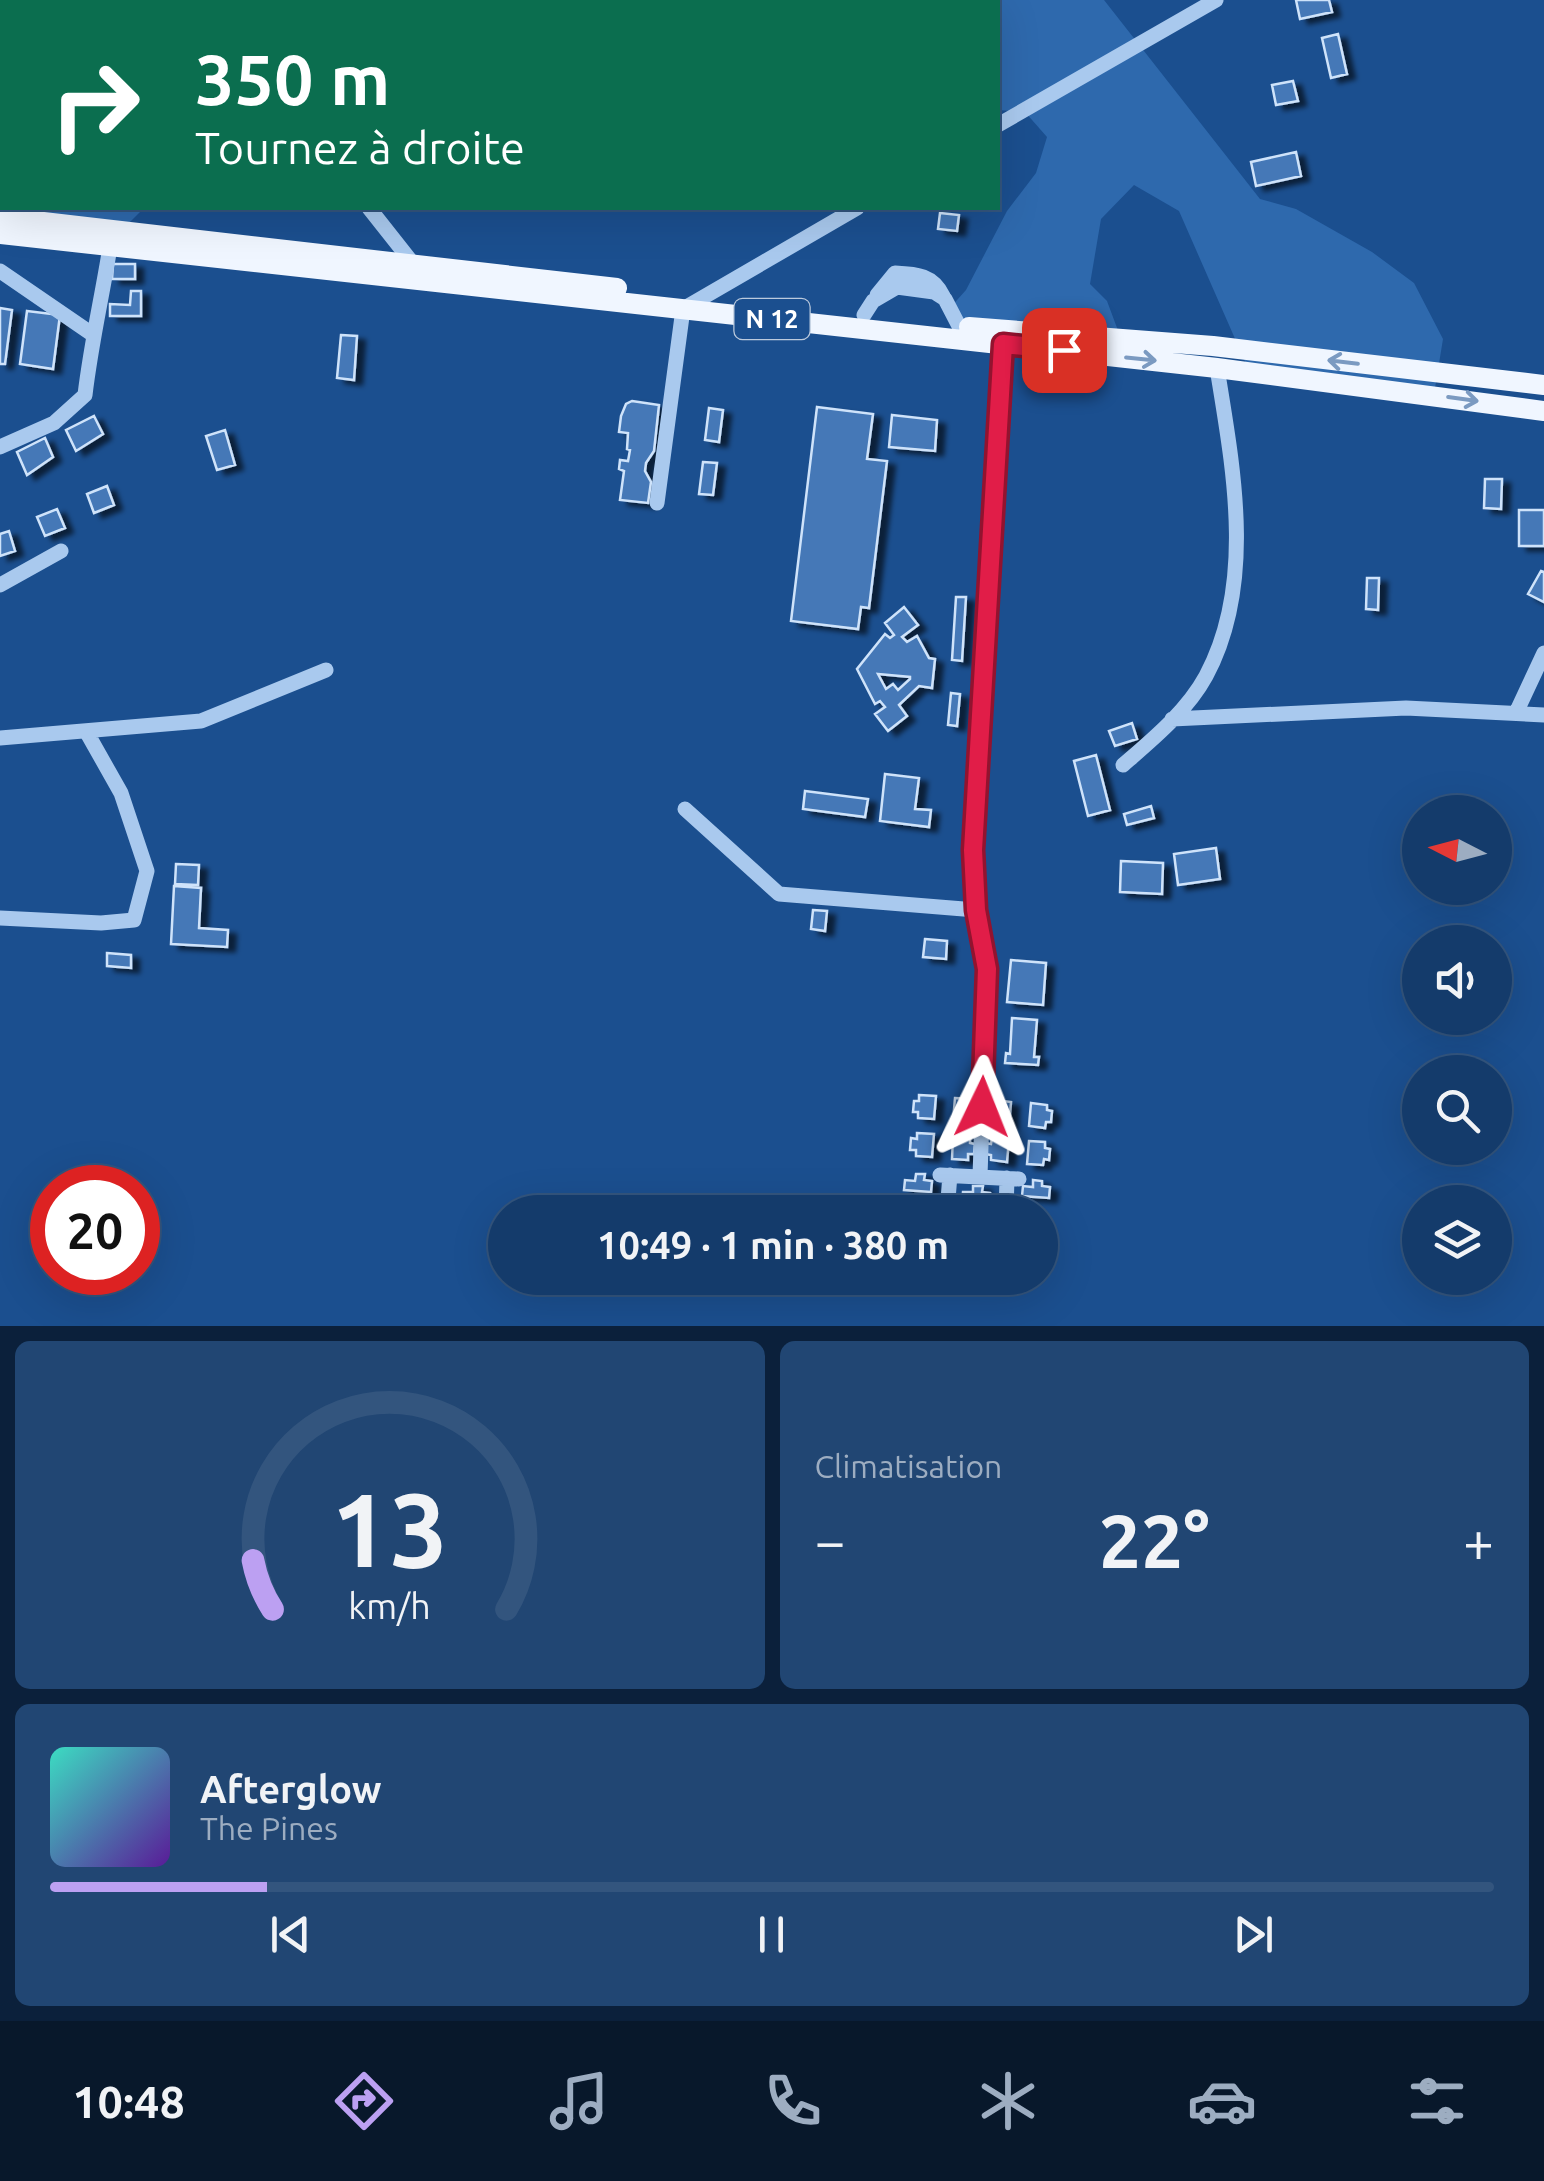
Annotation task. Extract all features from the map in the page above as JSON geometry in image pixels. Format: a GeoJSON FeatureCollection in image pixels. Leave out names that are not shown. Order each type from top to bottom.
{"type":"FeatureCollection","features":[{"type":"Feature","properties":{"kind":"main road","name":"N 12"},"geometry":{"type":"LineString","coordinates":[[0,217],[421,273],[1544,411]]}},
{"type":"Feature","properties":{"kind":"main road","name":"N 12"},"geometry":{"type":"LineString","coordinates":[[0,234],[421,273]]}},
{"type":"Feature","properties":{"kind":"main road","name":"N 12"},"geometry":{"type":"LineString","coordinates":[[692,304],[868,308],[958,326],[1213,346],[1544,385]]}},
{"type":"Feature","properties":{"kind":"street"},"geometry":{"type":"LineString","coordinates":[[1000,124],[1216,0]]}},
{"type":"Feature","properties":{"kind":"street"},"geometry":{"type":"LineString","coordinates":[[372,210],[421,273]]}},
{"type":"Feature","properties":{"kind":"street"},"geometry":{"type":"LineString","coordinates":[[657,503],[692,304],[854,210]]}},
{"type":"Feature","properties":{"kind":"street"},"geometry":{"type":"LineString","coordinates":[[0,447],[54,424],[85,395],[92,334],[98,322],[110,247]]}},
{"type":"Feature","properties":{"kind":"street"},"geometry":{"type":"LineString","coordinates":[[0,270],[92,334]]}},
{"type":"Feature","properties":{"kind":"street"},"geometry":{"type":"LineString","coordinates":[[868,308],[896,287],[934,292],[944,299],[958,326]]}},
{"type":"Feature","properties":{"kind":"street"},"geometry":{"type":"LineString","coordinates":[[980,1176],[987,969],[976,910],[973,850],[1003,344]]}},
{"type":"Feature","properties":{"kind":"street"},"geometry":{"type":"LineString","coordinates":[[1123,765],[1172,719],[1206,678],[1231,616],[1237,545],[1227,430],[1216,368]]}},
{"type":"Feature","properties":{"kind":"street"},"geometry":{"type":"LineString","coordinates":[[0,585],[61,551]]}},
{"type":"Feature","properties":{"kind":"street"},"geometry":{"type":"LineString","coordinates":[[1516,713],[1544,654]]}},
{"type":"Feature","properties":{"kind":"street"},"geometry":{"type":"LineString","coordinates":[[0,738],[201,721],[326,670]]}},
{"type":"Feature","properties":{"kind":"street"},"geometry":{"type":"LineString","coordinates":[[1172,719],[1406,708],[1544,715]]}},
{"type":"Feature","properties":{"kind":"street"},"geometry":{"type":"LineString","coordinates":[[0,918],[101,923],[134,920],[147,871],[121,793],[86,732]]}},
{"type":"Feature","properties":{"kind":"street"},"geometry":{"type":"LineString","coordinates":[[685,809],[779,894],[976,910]]}},
{"type":"Feature","properties":{"kind":"street"},"geometry":{"type":"LineString","coordinates":[[946,1195],[945,1175],[1013,1179],[1010,1195]]}},
{"type":"Feature","properties":{"kind":"shaded area"},"geometry":{"type":"Polygon","coordinates":[[[1000,0],[1104,0],[1260,199],[1296,209],[1372,252],[1414,283],[1443,339],[1435,388],[1247,366],[1179,211],[1134,185],[1101,219],[1090,284],[1107,301],[1126,352],[961,333],[949,309],[966,290],[1007,211],[1036,173],[1047,137],[1025,112],[1000,110],[1000,0]]]}},
{"type":"Feature","properties":{"kind":"shaded area"},"geometry":{"type":"Polygon","coordinates":[[[0,210],[142,210],[111,241],[0,228],[0,210]]]}},
{"type":"Feature","properties":{"kind":"building"},"geometry":{"type":"Polygon","coordinates":[[[1296,0],[1329,0],[1332,12],[1300,19],[1296,0]]]}},
{"type":"Feature","properties":{"kind":"building"},"geometry":{"type":"Polygon","coordinates":[[[1338,34],[1347,74],[1331,78],[1322,38],[1338,34]]]}},
{"type":"Feature","properties":{"kind":"building"},"geometry":{"type":"Polygon","coordinates":[[[1293,81],[1298,101],[1276,105],[1272,85],[1293,81]]]}},
{"type":"Feature","properties":{"kind":"building"},"geometry":{"type":"Polygon","coordinates":[[[1296,152],[1301,176],[1256,186],[1251,162],[1296,152]]]}},
{"type":"Feature","properties":{"kind":"building"},"geometry":{"type":"Polygon","coordinates":[[[940,213],[959,215],[957,231],[938,229],[940,213]]]}},
{"type":"Feature","properties":{"kind":"building"},"geometry":{"type":"Polygon","coordinates":[[[113,264],[135,264],[135,279],[112,279],[113,264]]]}},
{"type":"Feature","properties":{"kind":"building"},"geometry":{"type":"Polygon","coordinates":[[[131,291],[141,291],[141,316],[110,316],[110,304],[130,305],[131,291]]]}},
{"type":"Feature","properties":{"kind":"building"},"geometry":{"type":"Polygon","coordinates":[[[0,308],[12,310],[5,364],[0,364],[0,308]]]}},
{"type":"Feature","properties":{"kind":"building"},"geometry":{"type":"Polygon","coordinates":[[[27,311],[60,315],[53,369],[20,364],[27,311]]]}},
{"type":"Feature","properties":{"kind":"building"},"geometry":{"type":"Polygon","coordinates":[[[341,335],[357,336],[354,380],[337,378],[341,335]]]}},
{"type":"Feature","properties":{"kind":"building"},"geometry":{"type":"Polygon","coordinates":[[[632,401],[659,405],[654,451],[645,471],[651,482],[648,503],[620,500],[624,471],[619,469],[620,460],[628,461],[630,450],[628,433],[619,432],[626,404],[632,401]]]}},
{"type":"Feature","properties":{"kind":"building"},"geometry":{"type":"Polygon","coordinates":[[[817,407],[873,414],[867,459],[887,461],[869,608],[861,607],[858,629],[791,621],[817,407]]]}},
{"type":"Feature","properties":{"kind":"building"},"geometry":{"type":"Polygon","coordinates":[[[709,408],[723,410],[719,442],[705,440],[709,408]]]}},
{"type":"Feature","properties":{"kind":"building"},"geometry":{"type":"Polygon","coordinates":[[[892,415],[937,420],[935,451],[889,447],[892,415]]]}},
{"type":"Feature","properties":{"kind":"building"},"geometry":{"type":"Polygon","coordinates":[[[94,416],[103,434],[76,451],[66,430],[94,416]]]}},
{"type":"Feature","properties":{"kind":"building"},"geometry":{"type":"Polygon","coordinates":[[[225,430],[235,465],[217,470],[206,436],[225,430]]]}},
{"type":"Feature","properties":{"kind":"building"},"geometry":{"type":"Polygon","coordinates":[[[45,438],[53,457],[27,475],[17,452],[45,438]]]}},
{"type":"Feature","properties":{"kind":"building"},"geometry":{"type":"Polygon","coordinates":[[[703,462],[717,463],[713,495],[699,494],[703,462]]]}},
{"type":"Feature","properties":{"kind":"building"},"geometry":{"type":"Polygon","coordinates":[[[1485,479],[1502,479],[1501,509],[1484,508],[1485,479]]]}},
{"type":"Feature","properties":{"kind":"building"},"geometry":{"type":"Polygon","coordinates":[[[107,486],[114,505],[94,513],[87,494],[107,486]]]}},
{"type":"Feature","properties":{"kind":"building"},"geometry":{"type":"Polygon","coordinates":[[[57,509],[65,528],[45,536],[37,517],[57,509]]]}},
{"type":"Feature","properties":{"kind":"building"},"geometry":{"type":"Polygon","coordinates":[[[1519,510],[1544,510],[1544,546],[1519,546],[1519,510]]]}},
{"type":"Feature","properties":{"kind":"building"},"geometry":{"type":"Polygon","coordinates":[[[9,531],[15,551],[0,556],[0,534],[9,531]]]}},
{"type":"Feature","properties":{"kind":"building"},"geometry":{"type":"Polygon","coordinates":[[[1541,571],[1544,572],[1544,602],[1528,594],[1541,571]]]}},
{"type":"Feature","properties":{"kind":"building"},"geometry":{"type":"Polygon","coordinates":[[[1367,578],[1379,578],[1378,610],[1366,609],[1367,578]]]}},
{"type":"Feature","properties":{"kind":"building"},"geometry":{"type":"Polygon","coordinates":[[[956,597],[966,597],[962,661],[952,660],[956,597]]]}},
{"type":"Feature","properties":{"kind":"building"},"geometry":{"type":"Polygon","coordinates":[[[904,607],[918,625],[902,637],[907,642],[917,636],[929,658],[935,659],[932,688],[919,686],[899,705],[907,716],[888,731],[875,714],[885,707],[880,701],[875,704],[857,669],[885,634],[890,638],[894,635],[885,623],[904,607]],[[878,674],[886,689],[893,684],[898,690],[910,677],[878,674]]]}},
{"type":"Feature","properties":{"kind":"building"},"geometry":{"type":"Polygon","coordinates":[[[951,693],[960,694],[957,726],[948,725],[951,693]]]}},
{"type":"Feature","properties":{"kind":"building"},"geometry":{"type":"Polygon","coordinates":[[[1132,723],[1137,739],[1115,746],[1109,731],[1132,723]]]}},
{"type":"Feature","properties":{"kind":"building"},"geometry":{"type":"Polygon","coordinates":[[[1096,755],[1110,810],[1088,816],[1074,761],[1096,755]]]}},
{"type":"Feature","properties":{"kind":"building"},"geometry":{"type":"Polygon","coordinates":[[[885,774],[919,778],[915,809],[931,810],[929,827],[880,821],[885,774]]]}},
{"type":"Feature","properties":{"kind":"building"},"geometry":{"type":"Polygon","coordinates":[[[805,791],[868,799],[865,817],[803,809],[805,791]]]}},
{"type":"Feature","properties":{"kind":"building"},"geometry":{"type":"Polygon","coordinates":[[[1151,806],[1154,818],[1127,825],[1124,814],[1151,806]]]}},
{"type":"Feature","properties":{"kind":"building"},"geometry":{"type":"Polygon","coordinates":[[[1216,848],[1220,879],[1178,885],[1174,854],[1216,848]]]}},
{"type":"Feature","properties":{"kind":"building"},"geometry":{"type":"Polygon","coordinates":[[[1121,861],[1163,863],[1162,894],[1120,892],[1121,861]]]}},
{"type":"Feature","properties":{"kind":"building"},"geometry":{"type":"Polygon","coordinates":[[[176,864],[199,865],[198,885],[175,884],[176,864]]]}},
{"type":"Feature","properties":{"kind":"building"},"geometry":{"type":"Polygon","coordinates":[[[174,886],[201,888],[199,928],[228,930],[227,947],[171,944],[174,886]]]}},
{"type":"Feature","properties":{"kind":"building"},"geometry":{"type":"Polygon","coordinates":[[[813,910],[827,911],[825,931],[811,929],[813,910]]]}},
{"type":"Feature","properties":{"kind":"building"},"geometry":{"type":"Polygon","coordinates":[[[925,939],[947,941],[946,959],[923,957],[925,939]]]}},
{"type":"Feature","properties":{"kind":"building"},"geometry":{"type":"Polygon","coordinates":[[[107,953],[131,955],[131,968],[107,966],[107,953]]]}},
{"type":"Feature","properties":{"kind":"building"},"geometry":{"type":"Polygon","coordinates":[[[1011,960],[1046,963],[1043,1005],[1007,1002],[1011,960]]]}},
{"type":"Feature","properties":{"kind":"building"},"geometry":{"type":"Polygon","coordinates":[[[1012,1018],[1037,1020],[1034,1057],[1039,1057],[1038,1065],[1005,1063],[1006,1053],[1010,1054],[1012,1018]]]}},
{"type":"Feature","properties":{"kind":"building"},"geometry":{"type":"Polygon","coordinates":[[[919,1095],[936,1096],[934,1119],[918,1118],[918,1112],[913,1112],[919,1095]]]}},
{"type":"Feature","properties":{"kind":"building"},"geometry":{"type":"Polygon","coordinates":[[[955,1098],[971,1099],[971,1105],[976,1105],[975,1117],[970,1116],[969,1122],[953,1121],[955,1098]]]}},
{"type":"Feature","properties":{"kind":"building"},"geometry":{"type":"Polygon","coordinates":[[[995,1100],[1011,1102],[1009,1125],[993,1123],[994,1118],[988,1117],[989,1106],[994,1107],[995,1100]]]}},
{"type":"Feature","properties":{"kind":"building"},"geometry":{"type":"Polygon","coordinates":[[[1031,1103],[1047,1105],[1047,1110],[1052,1111],[1051,1122],[1046,1122],[1045,1128],[1029,1126],[1031,1103]]]}},
{"type":"Feature","properties":{"kind":"building"},"geometry":{"type":"Polygon","coordinates":[[[917,1133],[934,1134],[932,1157],[916,1156],[916,1150],[910,1150],[911,1138],[917,1139],[917,1133]]]}},
{"type":"Feature","properties":{"kind":"building"},"geometry":{"type":"Polygon","coordinates":[[[953,1136],[970,1137],[970,1143],[975,1144],[974,1154],[968,1154],[968,1160],[952,1159],[953,1136]]]}},
{"type":"Feature","properties":{"kind":"building"},"geometry":{"type":"Polygon","coordinates":[[[992,1138],[1009,1139],[1007,1162],[991,1160],[991,1155],[985,1154],[986,1143],[991,1144],[992,1138]]]}},
{"type":"Feature","properties":{"kind":"building"},"geometry":{"type":"Polygon","coordinates":[[[1029,1141],[1045,1142],[1045,1148],[1050,1149],[1049,1160],[1044,1159],[1043,1165],[1027,1164],[1029,1141]]]}},
{"type":"Feature","properties":{"kind":"building"},"geometry":{"type":"Polygon","coordinates":[[[916,1174],[925,1174],[924,1180],[932,1181],[931,1192],[904,1190],[905,1180],[915,1181],[916,1174]]]}},
{"type":"Feature","properties":{"kind":"building"},"geometry":{"type":"Polygon","coordinates":[[[1033,1180],[1042,1181],[1042,1186],[1050,1187],[1049,1195],[1022,1195],[1023,1186],[1033,1187],[1033,1180]]]}},
{"type":"Feature","properties":{"kind":"building"},"geometry":{"type":"Polygon","coordinates":[[[973,1186],[983,1186],[982,1192],[990,1195],[963,1195],[973,1192],[973,1186]]]}},
{"type":"Feature","properties":{"kind":"route"},"geometry":{"type":"LineString","coordinates":[[982,1107],[987,969],[976,910],[973,850],[1003,344],[1064,350]]}}]}
